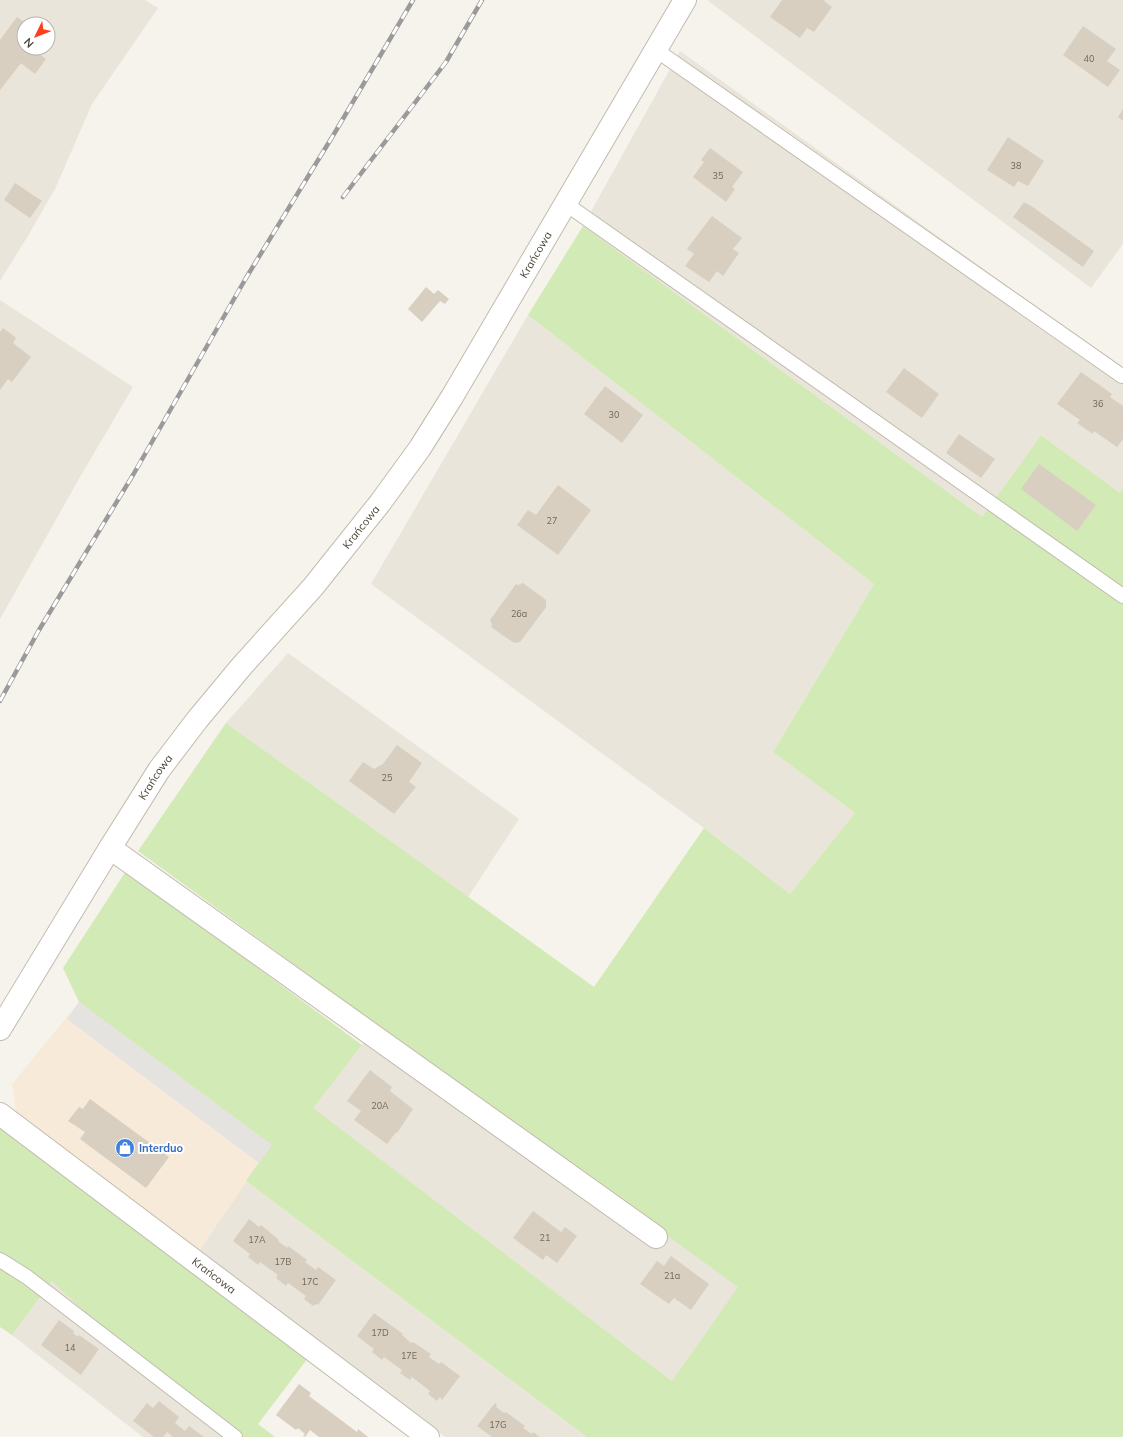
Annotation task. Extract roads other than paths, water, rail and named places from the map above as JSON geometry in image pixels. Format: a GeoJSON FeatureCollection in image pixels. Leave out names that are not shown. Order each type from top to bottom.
{"type":"FeatureCollection","features":[{"type":"Feature","properties":{"kind":"street","name":"Krańcowa"},"geometry":{"type":"LineString","coordinates":[[0,1029],[159,770],[197,720],[241,667],[313,587],[380,503],[420,448],[452,397],[685,0]]}},
{"type":"Feature","properties":{"kind":"street"},"geometry":{"type":"LineString","coordinates":[[110,848],[656,1237]]}},
{"type":"Feature","properties":{"kind":"street","name":"Krańcowa"},"geometry":{"type":"LineString","coordinates":[[0,1114],[428,1437]]}},
{"type":"Feature","properties":{"kind":"lane"},"geometry":{"type":"LineString","coordinates":[[656,50],[1122,376]]}},
{"type":"Feature","properties":{"kind":"lane"},"geometry":{"type":"LineString","coordinates":[[566,204],[1123,596]]}},
{"type":"Feature","properties":{"kind":"lane"},"geometry":{"type":"LineString","coordinates":[[0,1260],[27,1277],[235,1437]]}},
{"type":"Feature","properties":{"kind":"railway"},"geometry":{"type":"LineString","coordinates":[[0,701],[39,630],[133,475],[246,278],[334,134],[413,0]]}},
{"type":"Feature","properties":{"kind":"railway"},"geometry":{"type":"LineString","coordinates":[[343,197],[446,62],[482,0]]}},
{"type":"Feature","properties":{"kind":"place","name":"Interduo"},"geometry":{"type":"Point","coordinates":[125,1148]}}]}
